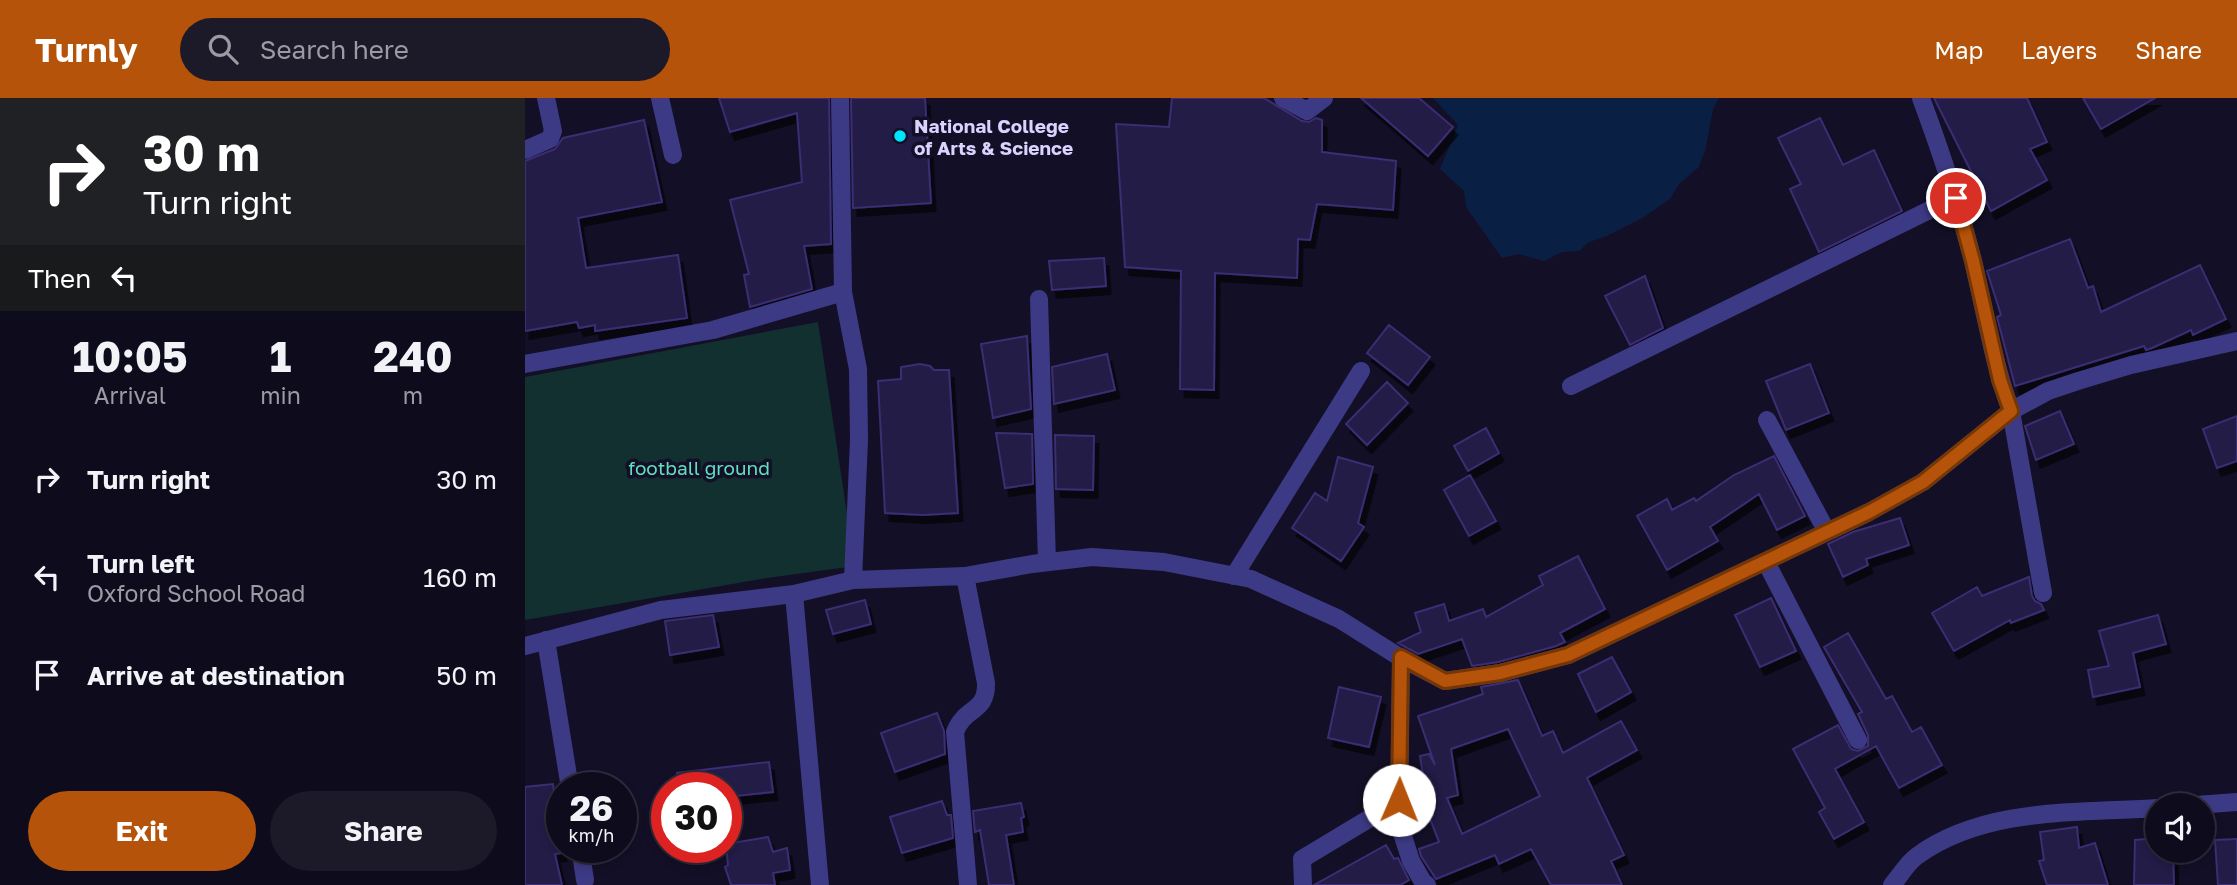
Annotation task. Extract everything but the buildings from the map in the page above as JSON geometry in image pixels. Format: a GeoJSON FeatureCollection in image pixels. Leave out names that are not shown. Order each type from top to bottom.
{"type":"FeatureCollection","features":[{"type":"Feature","properties":{"kind":"street"},"geometry":{"type":"LineString","coordinates":[[525,150],[550,139],[553,131],[546,98]]}},
{"type":"Feature","properties":{"kind":"street"},"geometry":{"type":"LineString","coordinates":[[660,98],[673,155]]}},
{"type":"Feature","properties":{"kind":"street"},"geometry":{"type":"LineString","coordinates":[[840,98],[843,292],[858,369],[859,440],[852,580]]}},
{"type":"Feature","properties":{"kind":"street"},"geometry":{"type":"LineString","coordinates":[[1283,98],[1307,111],[1324,98]]}},
{"type":"Feature","properties":{"kind":"street"},"geometry":{"type":"LineString","coordinates":[[1921,98],[1956,198],[2000,380],[2011,411],[2043,593]]}},
{"type":"Feature","properties":{"kind":"street"},"geometry":{"type":"LineString","coordinates":[[1571,386],[1956,198]]}},
{"type":"Feature","properties":{"kind":"street"},"geometry":{"type":"LineString","coordinates":[[525,364],[713,330],[843,292]]}},
{"type":"Feature","properties":{"kind":"street"},"geometry":{"type":"LineString","coordinates":[[1039,299],[1047,562]]}},
{"type":"Feature","properties":{"kind":"street"},"geometry":{"type":"LineString","coordinates":[[525,646],[661,610],[794,593],[852,580],[965,576],[1092,557],[1164,562],[1251,579],[1339,619],[1445,681],[1511,670],[1568,655],[1869,512],[1923,482],[2011,411],[2048,391],[2131,365],[2237,341]]}},
{"type":"Feature","properties":{"kind":"street"},"geometry":{"type":"LineString","coordinates":[[1234,576],[1361,371]]}},
{"type":"Feature","properties":{"kind":"street"},"geometry":{"type":"LineString","coordinates":[[1767,420],[1827,532]]}},
{"type":"Feature","properties":{"kind":"street"},"geometry":{"type":"LineString","coordinates":[[1766,562],[1858,740]]}},
{"type":"Feature","properties":{"kind":"street"},"geometry":{"type":"LineString","coordinates":[[965,576],[987,694],[982,703],[960,720],[955,732],[968,885]]}},
{"type":"Feature","properties":{"kind":"street"},"geometry":{"type":"LineString","coordinates":[[794,593],[820,885]]}},
{"type":"Feature","properties":{"kind":"street"},"geometry":{"type":"LineString","coordinates":[[546,640],[567,772]]}},
{"type":"Feature","properties":{"kind":"street"},"geometry":{"type":"LineString","coordinates":[[1401,657],[1399,824],[1411,861],[1424,884]]}},
{"type":"Feature","properties":{"kind":"street"},"geometry":{"type":"LineString","coordinates":[[1303,885],[1302,859],[1399,800]]}},
{"type":"Feature","properties":{"kind":"street"},"geometry":{"type":"LineString","coordinates":[[2215,804],[2237,802]]}},
{"type":"Feature","properties":{"kind":"street"},"geometry":{"type":"LineString","coordinates":[[1892,885],[1915,857],[1959,831],[2025,816],[2145,808]]}},
{"type":"Feature","properties":{"kind":"street"},"geometry":{"type":"LineString","coordinates":[[582,863],[585,880]]}},
{"type":"Feature","properties":{"kind":"green space","name":"football ground"},"geometry":{"type":"Polygon","coordinates":[[[818,322],[855,566],[767,578],[525,620],[525,377],[818,322]]]}},
{"type":"Feature","properties":{"kind":"water"},"geometry":{"type":"Polygon","coordinates":[[[1433,98],[1719,98],[1713,109],[1705,152],[1698,168],[1679,184],[1670,199],[1644,217],[1589,242],[1579,251],[1562,252],[1544,261],[1519,254],[1502,258],[1466,207],[1464,191],[1440,169],[1458,125],[1433,98]]]}},
{"type":"Feature","properties":{"kind":"place","name":"National College of Arts & Science"},"geometry":{"type":"Point","coordinates":[900,136]}},
{"type":"Feature","properties":{"kind":"route"},"geometry":{"type":"LineString","coordinates":[[1399,800],[1401,657],[1445,681],[1500,673],[1568,655],[1869,512],[1923,482],[2011,411],[2000,380],[1956,198]]}}]}
